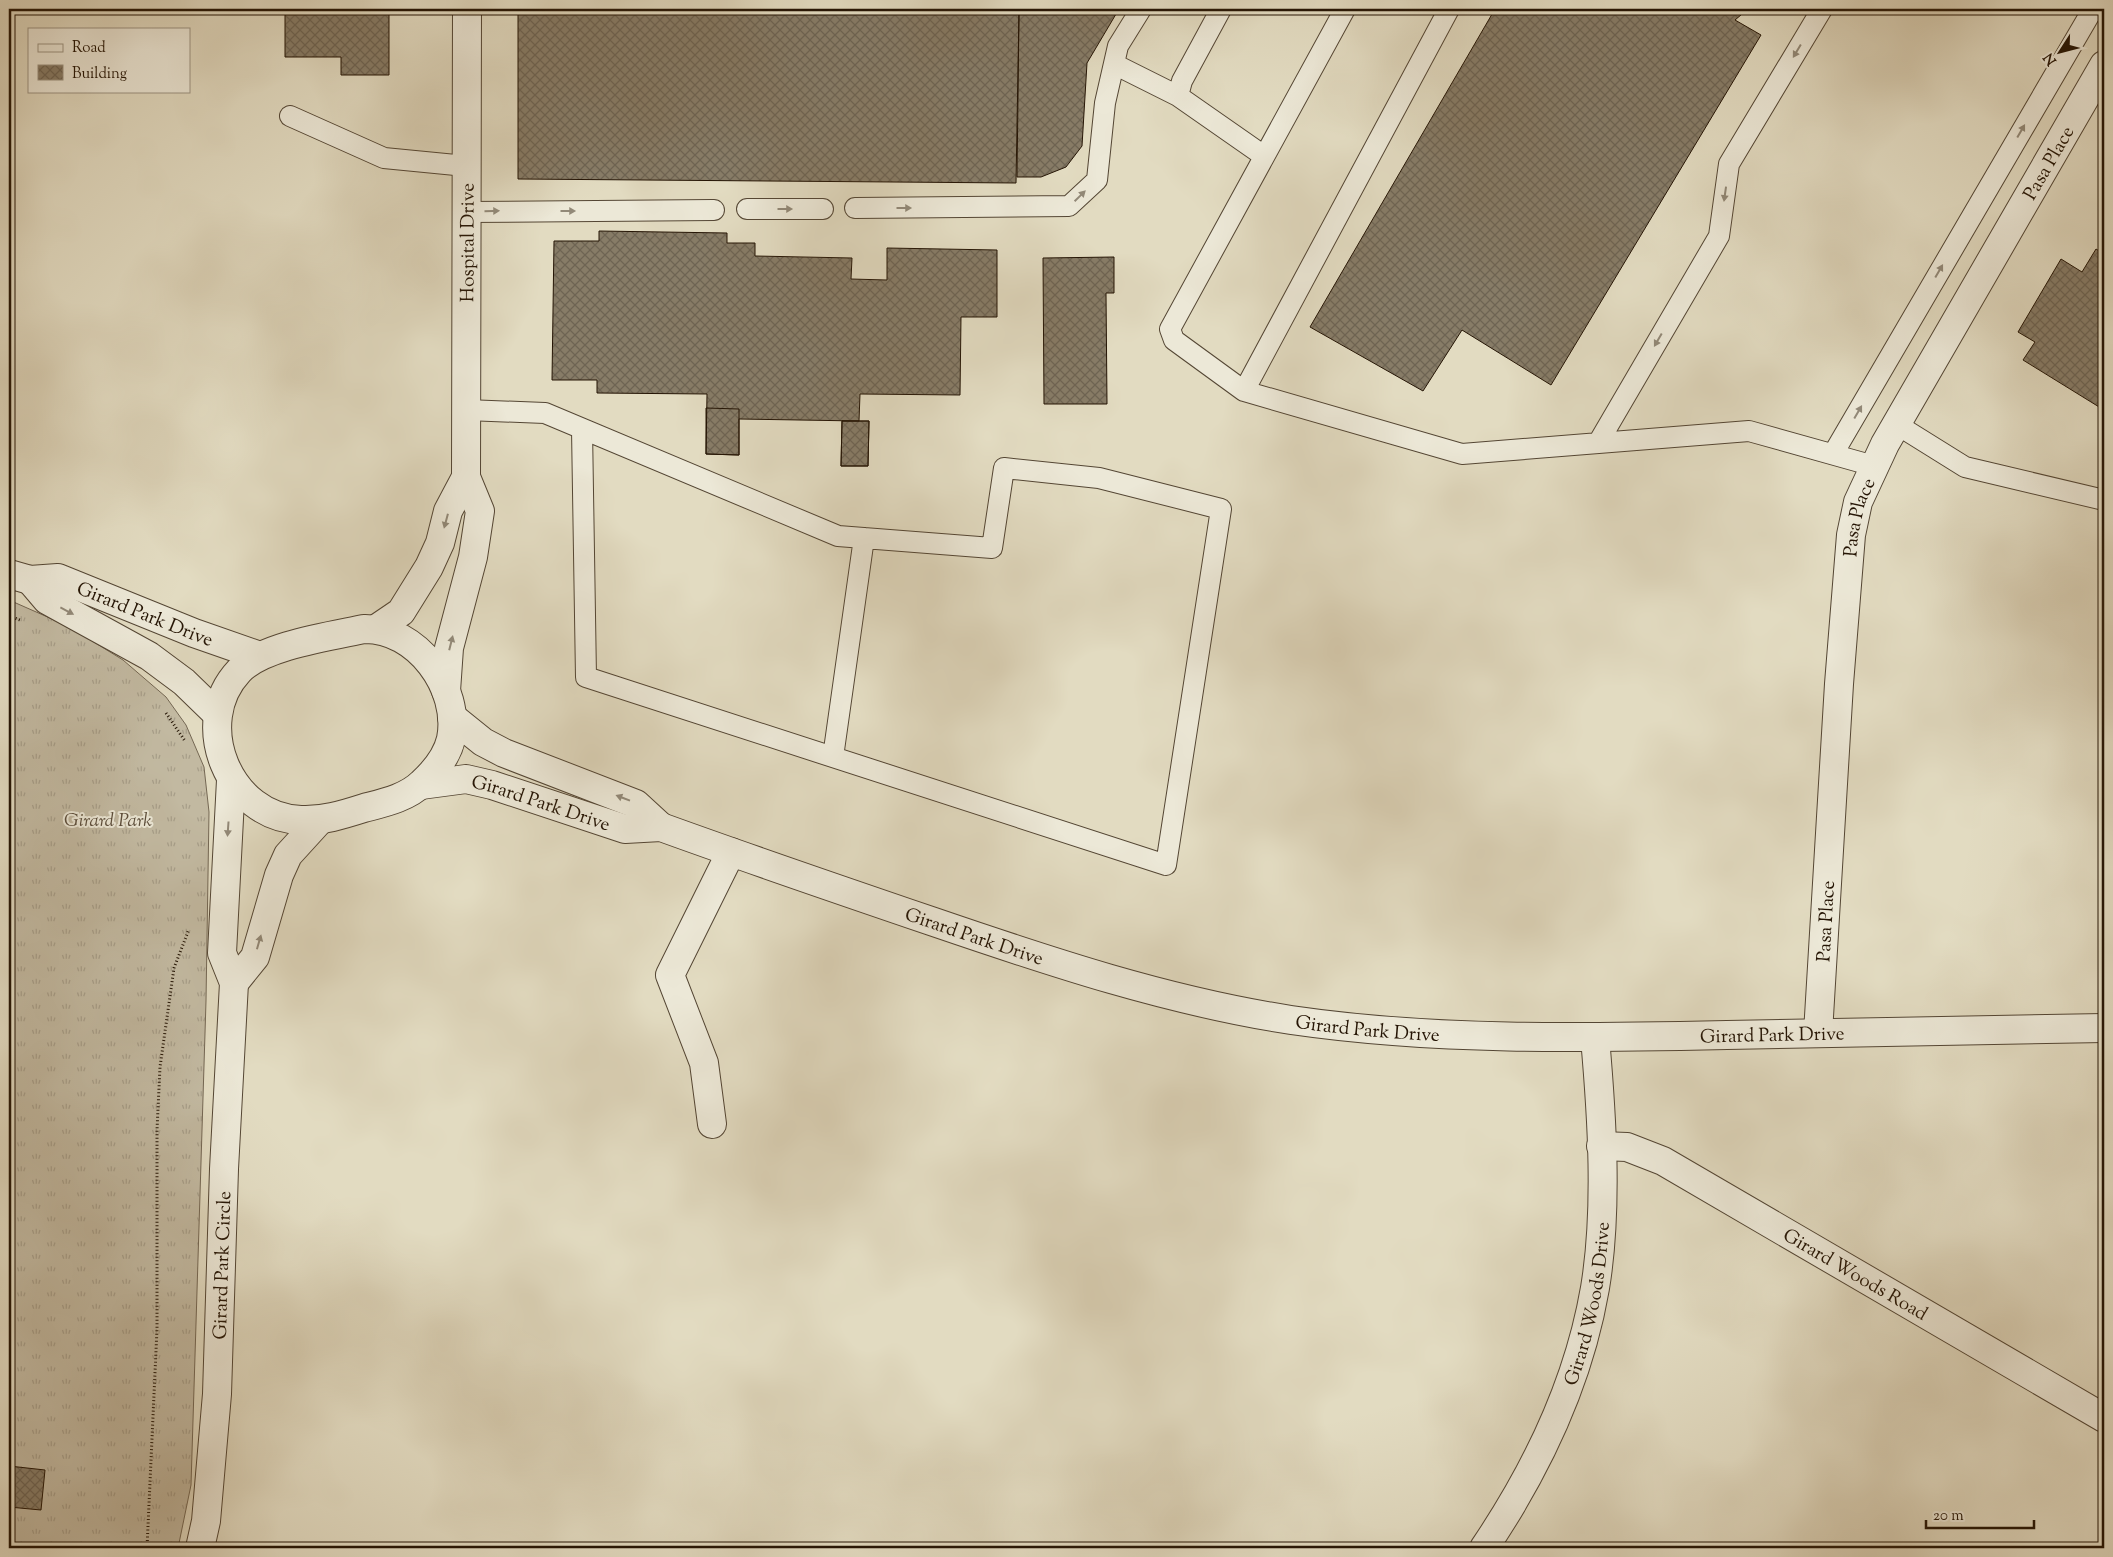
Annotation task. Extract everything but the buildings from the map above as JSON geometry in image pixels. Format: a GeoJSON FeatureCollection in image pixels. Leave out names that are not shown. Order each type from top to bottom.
{"type":"FeatureCollection","features":[{"type":"Feature","properties":{"kind":"street","name":"Hospital Drive"},"geometry":{"type":"LineString","coordinates":[[421,784],[441,763],[451,740],[449,648],[473,557],[480,511],[466,476],[465,212],[467,9]]}},
{"type":"Feature","properties":{"kind":"street","name":"Pasa Place"},"geometry":{"type":"LineString","coordinates":[[1818,1033],[1839,684],[1851,535],[1858,502],[1896,424],[2104,65]]}},
{"type":"Feature","properties":{"kind":"street","name":"Hospital Drive"},"geometry":{"type":"LineString","coordinates":[[376,629],[401,612],[429,567],[440,543],[448,511],[466,476]]}},
{"type":"Feature","properties":{"kind":"street","name":"Girard Park Drive"},"geometry":{"type":"LineString","coordinates":[[20,577],[58,578],[194,633],[260,656]]}},
{"type":"Feature","properties":{"kind":"street","name":"Girard Park Drive"},"geometry":{"type":"LineString","coordinates":[[20,577],[47,600],[149,656],[184,682],[217,714]]}},
{"type":"Feature","properties":{"kind":"street"},"geometry":{"type":"LineString","coordinates":[[421,784],[398,798],[319,821],[292,820],[268,813],[248,799],[231,780],[218,736],[217,714],[226,691],[239,671],[260,656],[321,638],[376,629],[395,636],[415,647],[432,664],[449,704]]}},
{"type":"Feature","properties":{"kind":"street","name":"Girard Park Drive"},"geometry":{"type":"LineString","coordinates":[[449,704],[483,742],[504,754],[636,804],[661,827]]}},
{"type":"Feature","properties":{"kind":"street","name":"Girard Park Drive"},"geometry":{"type":"LineString","coordinates":[[421,784],[466,779],[492,785],[625,829],[661,827],[1027,954],[1133,986],[1210,1006],[1292,1020],[1376,1030],[1484,1037],[1595,1038],[2104,1028]]}},
{"type":"Feature","properties":{"kind":"street","name":"Girard Park Circle"},"geometry":{"type":"LineString","coordinates":[[200,1548],[206,1520],[217,1394],[224,1169],[234,983],[222,953],[231,780]]}},
{"type":"Feature","properties":{"kind":"street"},"geometry":{"type":"LineString","coordinates":[[234,983],[255,957],[279,875],[288,855],[319,821]]}},
{"type":"Feature","properties":{"kind":"street"},"geometry":{"type":"LineString","coordinates":[[712,1124],[704,1063],[670,975],[731,852]]}},
{"type":"Feature","properties":{"kind":"street","name":"Girard Woods Drive"},"geometry":{"type":"LineString","coordinates":[[1484,1548],[1522,1486],[1556,1416],[1580,1350],[1594,1288],[1601,1224],[1601,1146],[1595,1038]]}},
{"type":"Feature","properties":{"kind":"street","name":"Girard Woods Road"},"geometry":{"type":"LineString","coordinates":[[1601,1146],[1627,1148],[1663,1161],[2104,1418]]}},
{"type":"Feature","properties":{"kind":"lane"},"geometry":{"type":"LineString","coordinates":[[855,208],[1069,206],[1097,180],[1105,103],[1118,46],[1141,9]]}},
{"type":"Feature","properties":{"kind":"lane"},"geometry":{"type":"LineString","coordinates":[[1178,96],[1182,81],[1220,9]]}},
{"type":"Feature","properties":{"kind":"lane"},"geometry":{"type":"LineString","coordinates":[[1345,9],[1170,329],[1174,340],[1244,391],[1462,454],[1749,431],[1874,466]]}},
{"type":"Feature","properties":{"kind":"lane"},"geometry":{"type":"LineString","coordinates":[[1244,391],[1449,9]]}},
{"type":"Feature","properties":{"kind":"lane"},"geometry":{"type":"LineString","coordinates":[[1598,443],[1719,236],[1730,164],[1822,9]]}},
{"type":"Feature","properties":{"kind":"lane"},"geometry":{"type":"LineString","coordinates":[[1833,454],[2093,9]]}},
{"type":"Feature","properties":{"kind":"lane"},"geometry":{"type":"LineString","coordinates":[[1114,64],[1178,96],[1264,156]]}},
{"type":"Feature","properties":{"kind":"lane"},"geometry":{"type":"LineString","coordinates":[[290,116],[384,158],[466,166]]}},
{"type":"Feature","properties":{"kind":"lane"},"geometry":{"type":"LineString","coordinates":[[747,209],[823,209]]}},
{"type":"Feature","properties":{"kind":"lane"},"geometry":{"type":"LineString","coordinates":[[465,212],[714,210]]}},
{"type":"Feature","properties":{"kind":"lane"},"geometry":{"type":"LineString","coordinates":[[466,410],[545,413],[838,536],[992,548],[1004,468],[1099,478],[1221,510],[1166,865],[586,677],[582,429]]}},
{"type":"Feature","properties":{"kind":"lane"},"geometry":{"type":"LineString","coordinates":[[1896,424],[1965,467],[2104,500]]}},
{"type":"Feature","properties":{"kind":"lane"},"geometry":{"type":"LineString","coordinates":[[833,757],[864,538]]}},
{"type":"Feature","properties":{"kind":"path"},"geometry":{"type":"LineString","coordinates":[[165,711],[188,750]]}},
{"type":"Feature","properties":{"kind":"path"},"geometry":{"type":"LineString","coordinates":[[147,1548],[158,1329],[157,1130],[160,1067],[174,968],[190,927]]}},
{"type":"Feature","properties":{"kind":"green space","name":"Girard Park"},"geometry":{"type":"Polygon","coordinates":[[[9,600],[68,626],[123,660],[166,697],[186,725],[204,767],[209,812],[206,1001],[191,1485],[178,1548],[9,1548],[9,600]]]}}]}
